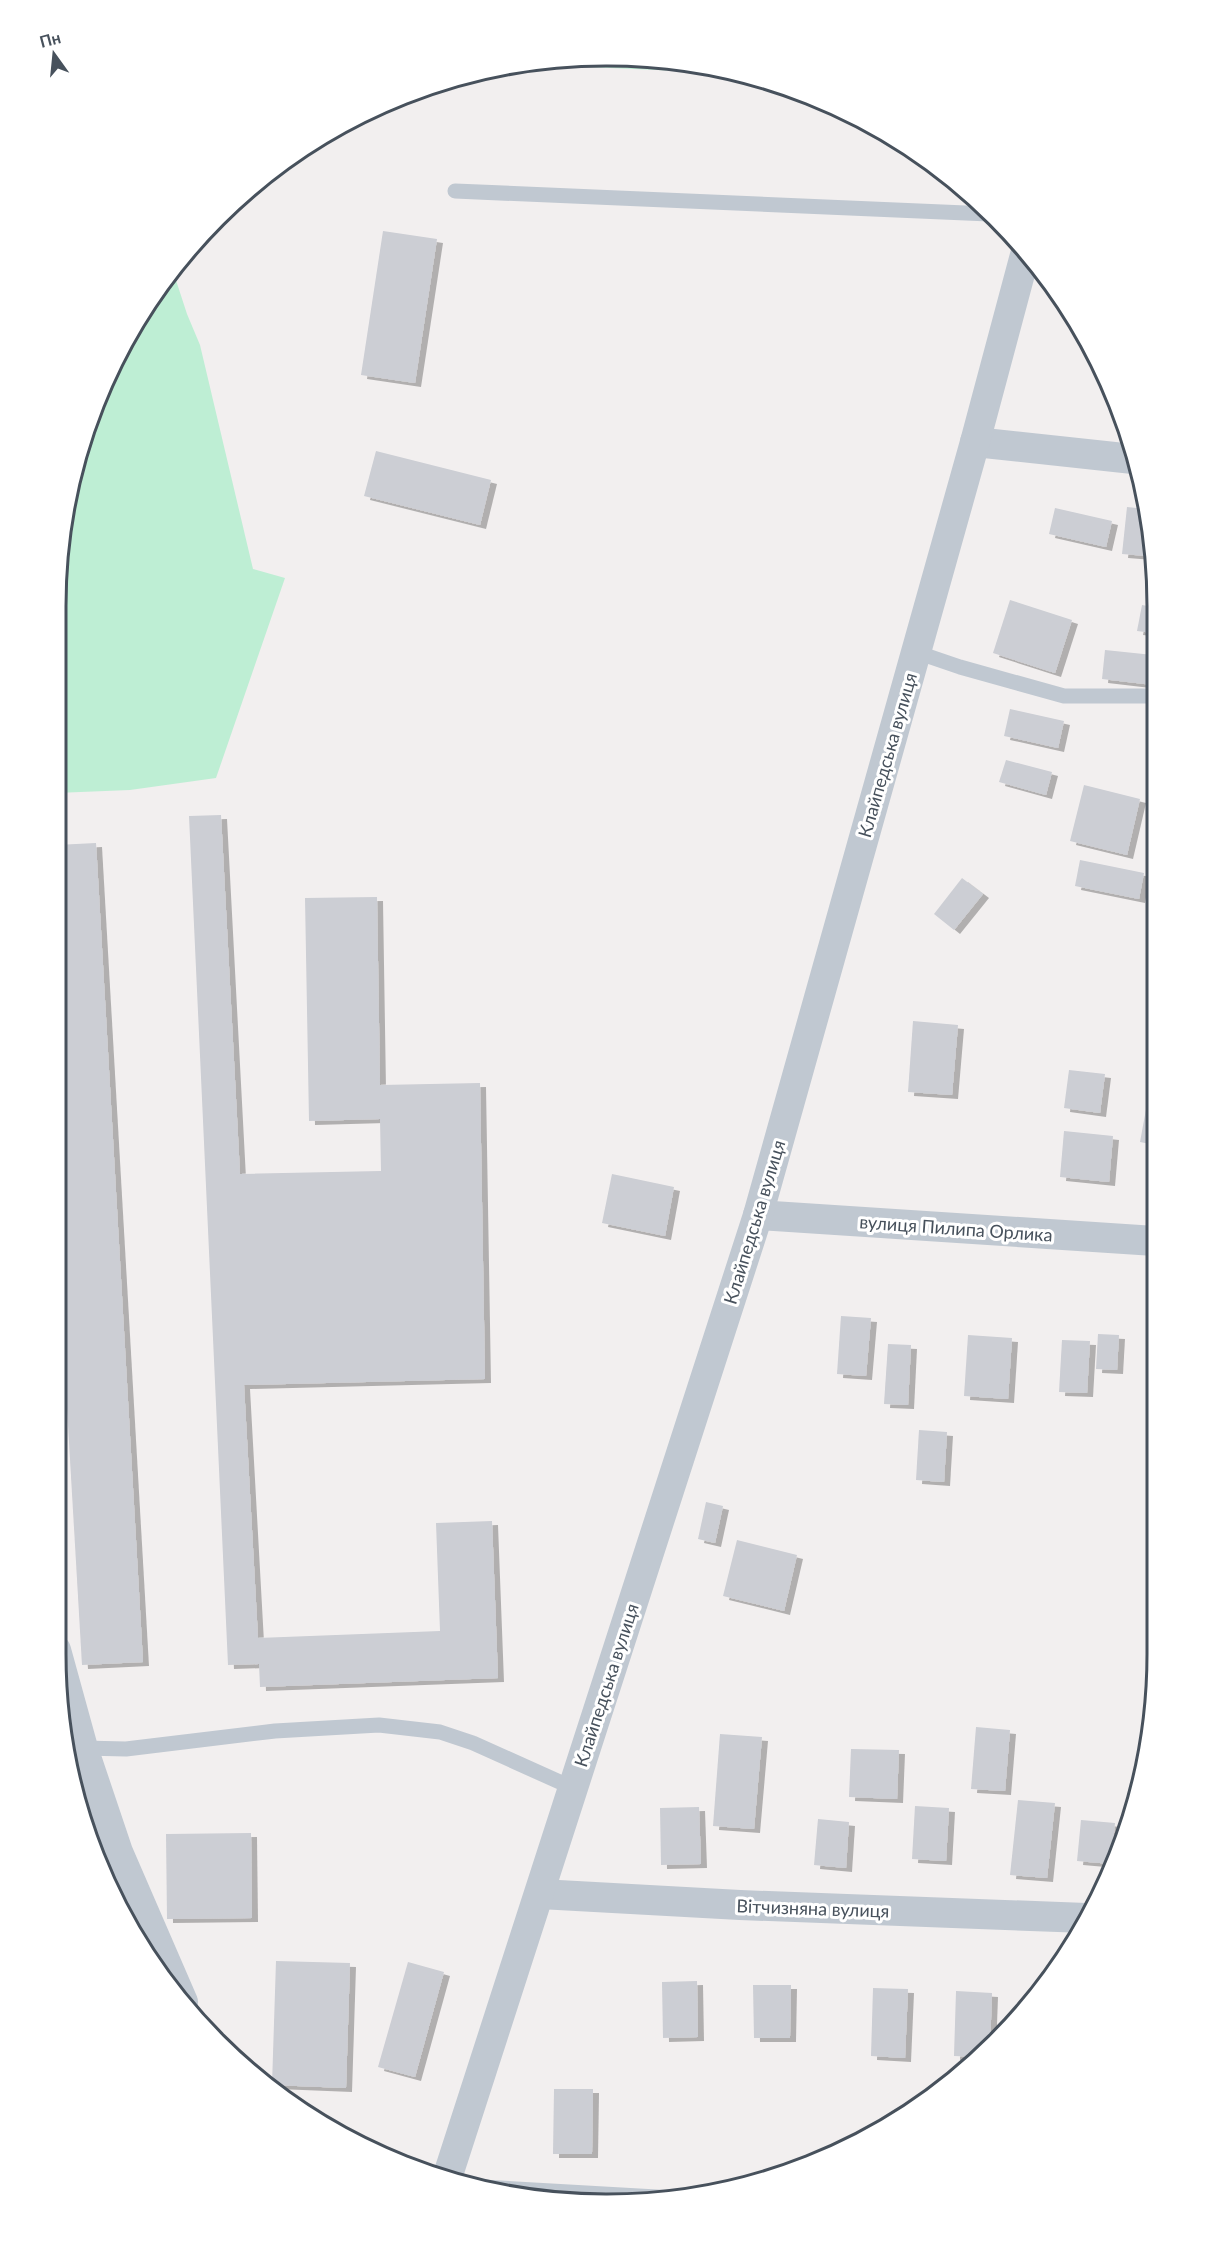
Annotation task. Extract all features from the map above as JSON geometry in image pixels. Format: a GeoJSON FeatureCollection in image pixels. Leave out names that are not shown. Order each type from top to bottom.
{"type":"FeatureCollection","features":[{"type":"Feature","properties":{"kind":"street","name":"Клайпедська вулиця"},"geometry":{"type":"LineString","coordinates":[[450,2170],[758,1215],[975,442],[1023,262]]}},
{"type":"Feature","properties":{"kind":"street"},"geometry":{"type":"LineString","coordinates":[[975,442],[1126,458]]}},
{"type":"Feature","properties":{"kind":"street","name":"вулиця Пилипа Орлика"},"geometry":{"type":"LineString","coordinates":[[758,1215],[1147,1239]]}},
{"type":"Feature","properties":{"kind":"street"},"geometry":{"type":"LineString","coordinates":[[67,1693],[82,1748],[118,1852],[170,1972]]}},
{"type":"Feature","properties":{"kind":"street","name":"Вітчизняна вулиця"},"geometry":{"type":"LineString","coordinates":[[540,1893],[740,1905],[1079,1917]]}},
{"type":"Feature","properties":{"kind":"lane"},"geometry":{"type":"LineString","coordinates":[[455,191],[978,214]]}},
{"type":"Feature","properties":{"kind":"lane"},"geometry":{"type":"LineString","coordinates":[[916,652],[960,667],[1064,696],[1147,696]]}},
{"type":"Feature","properties":{"kind":"lane"},"geometry":{"type":"LineString","coordinates":[[82,1748],[126,1749],[275,1731],[379,1725],[440,1732],[473,1743],[573,1788]]}},
{"type":"Feature","properties":{"kind":"lane"},"geometry":{"type":"LineString","coordinates":[[556,2191],[602,2194]]}},
{"type":"Feature","properties":{"kind":"green space"},"geometry":{"type":"Polygon","coordinates":[[[581,67],[642,67],[675,71],[581,67]]]}},
{"type":"Feature","properties":{"kind":"green space"},"geometry":{"type":"Polygon","coordinates":[[[176,280],[200,345],[253,569],[285,578],[216,778],[130,790],[66,793],[67,571],[76,501],[84,467],[107,400],[138,336],[176,280]]]}},
{"type":"Feature","properties":{"kind":"building"},"geometry":{"type":"Polygon","coordinates":[[[383,231],[437,239],[415,383],[361,375],[383,231]]]}},
{"type":"Feature","properties":{"kind":"building"},"geometry":{"type":"Polygon","coordinates":[[[376,451],[491,480],[480,525],[364,496],[376,451]]]}},
{"type":"Feature","properties":{"kind":"building"},"geometry":{"type":"Polygon","coordinates":[[[1127,507],[1138,508],[1144,556],[1122,554],[1127,507]]]}},
{"type":"Feature","properties":{"kind":"building"},"geometry":{"type":"Polygon","coordinates":[[[1055,508],[1112,521],[1106,547],[1049,534],[1055,508]]]}},
{"type":"Feature","properties":{"kind":"building"},"geometry":{"type":"Polygon","coordinates":[[[1010,600],[1072,620],[1055,673],[993,653],[1010,600]]]}},
{"type":"Feature","properties":{"kind":"building"},"geometry":{"type":"Polygon","coordinates":[[[1142,605],[1147,606],[1147,632],[1137,631],[1142,605]]]}},
{"type":"Feature","properties":{"kind":"building"},"geometry":{"type":"Polygon","coordinates":[[[1105,650],[1147,654],[1147,684],[1102,679],[1105,650]]]}},
{"type":"Feature","properties":{"kind":"building"},"geometry":{"type":"Polygon","coordinates":[[[1010,709],[1064,721],[1058,748],[1004,736],[1010,709]]]}},
{"type":"Feature","properties":{"kind":"building"},"geometry":{"type":"Polygon","coordinates":[[[1006,760],[1052,772],[1046,795],[999,782],[1006,760]]]}},
{"type":"Feature","properties":{"kind":"building"},"geometry":{"type":"Polygon","coordinates":[[[1084,785],[1140,799],[1127,855],[1070,841],[1084,785]]]}},
{"type":"Feature","properties":{"kind":"building"},"geometry":{"type":"Polygon","coordinates":[[[221,815],[240,1174],[381,1171],[380,1119],[309,1121],[305,898],[377,897],[380,1085],[480,1083],[485,1379],[244,1385],[258,1638],[440,1631],[436,1523],[492,1521],[498,1678],[260,1687],[259,1664],[228,1665],[189,816],[221,815]]]}},
{"type":"Feature","properties":{"kind":"building"},"geometry":{"type":"Polygon","coordinates":[[[96,843],[143,1662],[82,1665],[66,1391],[66,844],[96,843]]]}},
{"type":"Feature","properties":{"kind":"building"},"geometry":{"type":"Polygon","coordinates":[[[1080,860],[1144,873],[1139,899],[1075,886],[1080,860]]]}},
{"type":"Feature","properties":{"kind":"building"},"geometry":{"type":"Polygon","coordinates":[[[962,878],[983,894],[954,930],[934,914],[962,878]]]}},
{"type":"Feature","properties":{"kind":"building"},"geometry":{"type":"Polygon","coordinates":[[[913,1021],[958,1025],[952,1095],[908,1092],[913,1021]]]}},
{"type":"Feature","properties":{"kind":"building"},"geometry":{"type":"Polygon","coordinates":[[[1069,1070],[1105,1074],[1100,1113],[1064,1108],[1069,1070]]]}},
{"type":"Feature","properties":{"kind":"building"},"geometry":{"type":"Polygon","coordinates":[[[1147,1104],[1147,1143],[1140,1142],[1147,1104]]]}},
{"type":"Feature","properties":{"kind":"building"},"geometry":{"type":"Polygon","coordinates":[[[1064,1131],[1113,1136],[1109,1182],[1060,1177],[1064,1131]]]}},
{"type":"Feature","properties":{"kind":"building"},"geometry":{"type":"Polygon","coordinates":[[[612,1174],[674,1187],[665,1236],[602,1223],[612,1174]]]}},
{"type":"Feature","properties":{"kind":"building"},"geometry":{"type":"Polygon","coordinates":[[[841,1316],[871,1318],[866,1376],[837,1374],[841,1316]]]}},
{"type":"Feature","properties":{"kind":"building"},"geometry":{"type":"Polygon","coordinates":[[[1098,1334],[1119,1335],[1117,1370],[1096,1369],[1098,1334]]]}},
{"type":"Feature","properties":{"kind":"building"},"geometry":{"type":"Polygon","coordinates":[[[968,1335],[1012,1338],[1008,1399],[964,1396],[968,1335]]]}},
{"type":"Feature","properties":{"kind":"building"},"geometry":{"type":"Polygon","coordinates":[[[1062,1340],[1090,1341],[1087,1393],[1059,1392],[1062,1340]]]}},
{"type":"Feature","properties":{"kind":"building"},"geometry":{"type":"Polygon","coordinates":[[[888,1344],[911,1345],[908,1405],[884,1404],[888,1344]]]}},
{"type":"Feature","properties":{"kind":"building"},"geometry":{"type":"Polygon","coordinates":[[[919,1430],[947,1432],[944,1482],[916,1480],[919,1430]]]}},
{"type":"Feature","properties":{"kind":"building"},"geometry":{"type":"Polygon","coordinates":[[[706,1502],[723,1506],[715,1543],[698,1539],[706,1502]]]}},
{"type":"Feature","properties":{"kind":"building"},"geometry":{"type":"Polygon","coordinates":[[[737,1540],[797,1555],[784,1611],[723,1596],[737,1540]]]}},
{"type":"Feature","properties":{"kind":"building"},"geometry":{"type":"Polygon","coordinates":[[[976,1727],[1010,1730],[1005,1791],[971,1789],[976,1727]]]}},
{"type":"Feature","properties":{"kind":"building"},"geometry":{"type":"Polygon","coordinates":[[[720,1734],[762,1737],[754,1829],[713,1826],[720,1734]]]}},
{"type":"Feature","properties":{"kind":"building"},"geometry":{"type":"Polygon","coordinates":[[[851,1749],[899,1750],[897,1799],[849,1797],[851,1749]]]}},
{"type":"Feature","properties":{"kind":"building"},"geometry":{"type":"Polygon","coordinates":[[[1018,1800],[1055,1803],[1047,1878],[1010,1875],[1018,1800]]]}},
{"type":"Feature","properties":{"kind":"building"},"geometry":{"type":"Polygon","coordinates":[[[915,1806],[949,1808],[946,1861],[912,1859],[915,1806]]]}},
{"type":"Feature","properties":{"kind":"building"},"geometry":{"type":"Polygon","coordinates":[[[699,1807],[701,1864],[661,1865],[660,1808],[699,1807]]]}},
{"type":"Feature","properties":{"kind":"building"},"geometry":{"type":"Polygon","coordinates":[[[818,1819],[849,1822],[846,1868],[814,1865],[818,1819]]]}},
{"type":"Feature","properties":{"kind":"building"},"geometry":{"type":"Polygon","coordinates":[[[1081,1820],[1115,1823],[1113,1840],[1104,1863],[1077,1861],[1081,1820]]]}},
{"type":"Feature","properties":{"kind":"building"},"geometry":{"type":"Polygon","coordinates":[[[251,1833],[252,1918],[167,1919],[166,1834],[251,1833]]]}},
{"type":"Feature","properties":{"kind":"building"},"geometry":{"type":"Polygon","coordinates":[[[276,1961],[350,1963],[346,2088],[282,2085],[272,2078],[276,1961]]]}},
{"type":"Feature","properties":{"kind":"building"},"geometry":{"type":"Polygon","coordinates":[[[408,1962],[444,1972],[415,2077],[378,2067],[408,1962]]]}},
{"type":"Feature","properties":{"kind":"building"},"geometry":{"type":"Polygon","coordinates":[[[697,1981],[698,2037],[663,2038],[662,1982],[697,1981]]]}},
{"type":"Feature","properties":{"kind":"building"},"geometry":{"type":"Polygon","coordinates":[[[753,1985],[791,1985],[790,2038],[754,2038],[753,1985]]]}},
{"type":"Feature","properties":{"kind":"building"},"geometry":{"type":"Polygon","coordinates":[[[873,1988],[908,1989],[905,2058],[871,2056],[873,1988]]]}},
{"type":"Feature","properties":{"kind":"building"},"geometry":{"type":"Polygon","coordinates":[[[956,1991],[992,1993],[990,2034],[967,2057],[954,2056],[956,1991]]]}},
{"type":"Feature","properties":{"kind":"building"},"geometry":{"type":"Polygon","coordinates":[[[554,2089],[593,2089],[592,2154],[553,2154],[554,2089]]]}}]}
